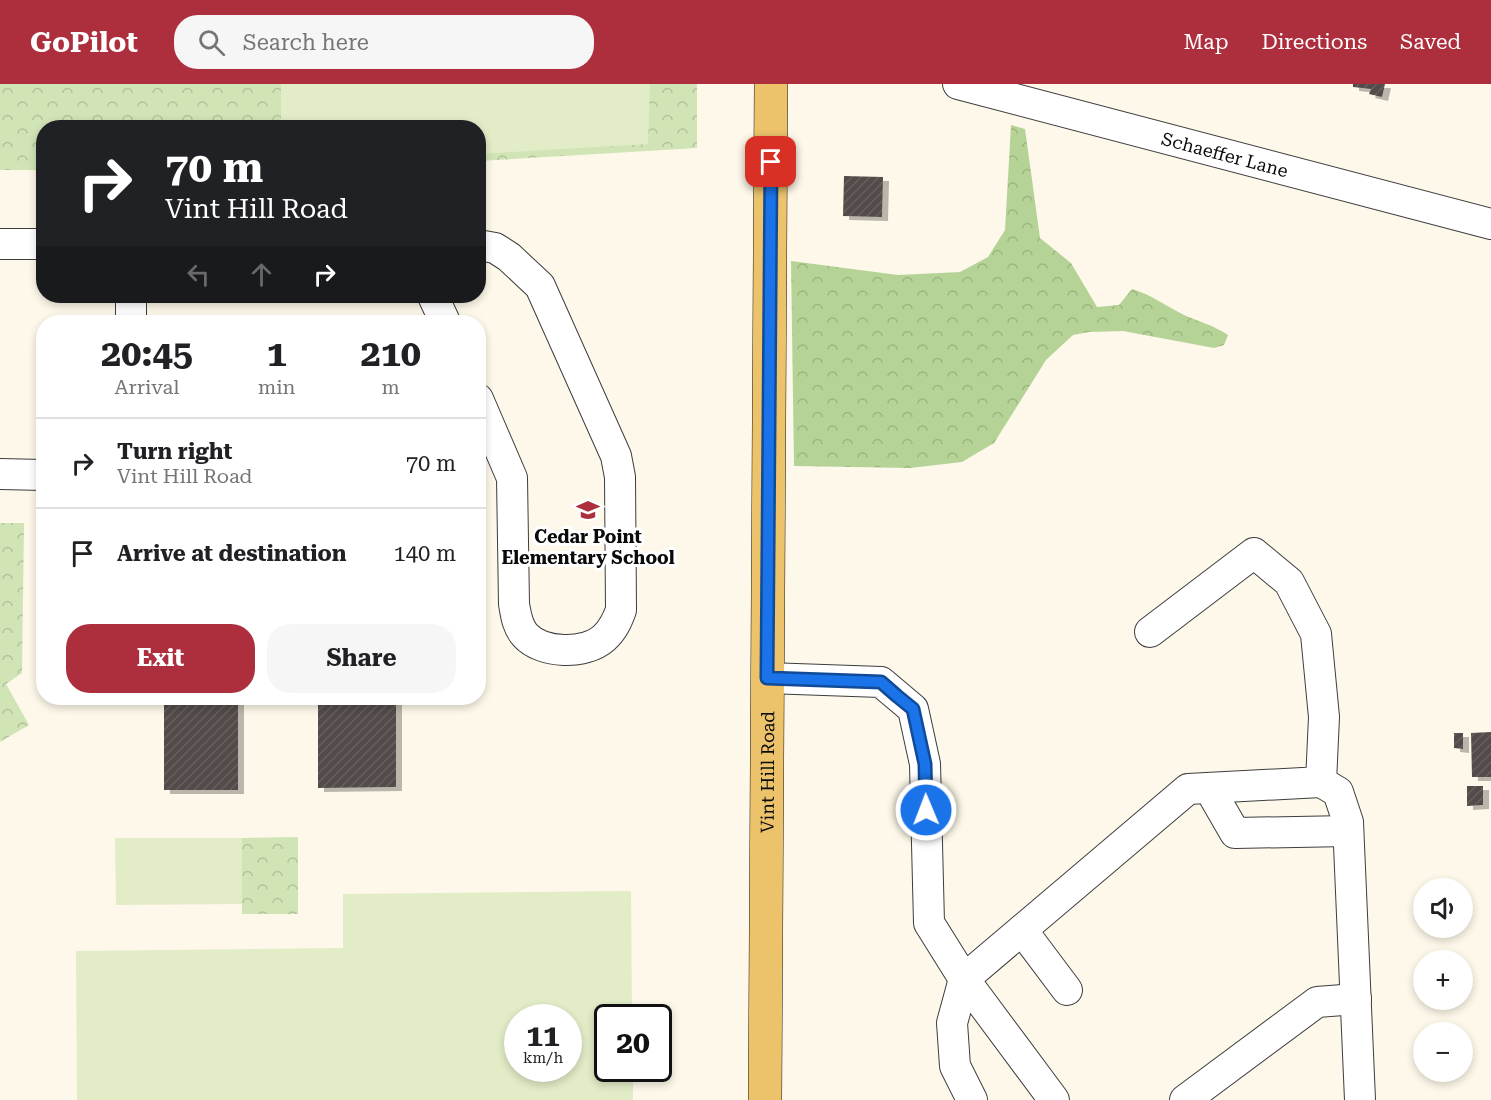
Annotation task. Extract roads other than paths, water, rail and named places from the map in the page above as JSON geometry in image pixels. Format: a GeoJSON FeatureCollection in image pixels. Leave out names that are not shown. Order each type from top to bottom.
{"type":"FeatureCollection","features":[{"type":"Feature","properties":{"kind":"main road","name":"Vint Hill Road"},"geometry":{"type":"LineString","coordinates":[[765,1100],[767,678],[771,513],[771,84]]}},
{"type":"Feature","properties":{"kind":"street","name":"Schaeffer Lane"},"geometry":{"type":"LineString","coordinates":[[958,84],[1491,224]]}},
{"type":"Feature","properties":{"kind":"street"},"geometry":{"type":"LineString","coordinates":[[0,244],[36,244]]}},
{"type":"Feature","properties":{"kind":"street"},"geometry":{"type":"LineString","coordinates":[[486,247],[509,257],[540,286],[616,456],[620,477],[621,610],[614,627],[602,640],[590,646],[571,650],[539,645],[523,633],[517,621],[514,604],[512,478],[486,418]]}},
{"type":"Feature","properties":{"kind":"street"},"geometry":{"type":"LineString","coordinates":[[0,474],[36,476]]}},
{"type":"Feature","properties":{"kind":"street"},"geometry":{"type":"LineString","coordinates":[[1150,632],[1254,553],[1289,582],[1316,634],[1323,717],[1321,782]]}},
{"type":"Feature","properties":{"kind":"street"},"geometry":{"type":"LineString","coordinates":[[767,678],[881,682],[913,709],[925,764],[929,923],[948,958],[1053,1100]]}},
{"type":"Feature","properties":{"kind":"street"},"geometry":{"type":"LineString","coordinates":[[972,1100],[955,1066],[952,1023],[964,979],[1188,789],[1321,782],[1338,792],[1348,831],[1360,1100]]}},
{"type":"Feature","properties":{"kind":"street"},"geometry":{"type":"LineString","coordinates":[[1209,788],[1235,833],[1348,831]]}},
{"type":"Feature","properties":{"kind":"street"},"geometry":{"type":"LineString","coordinates":[[1022,930],[1067,990]]}},
{"type":"Feature","properties":{"kind":"street"},"geometry":{"type":"LineString","coordinates":[[1185,1100],[1317,1002],[1356,999]]}},
{"type":"Feature","properties":{"kind":"place","name":"Cedar Point Elementary School"},"geometry":{"type":"Point","coordinates":[588,510]}}]}
